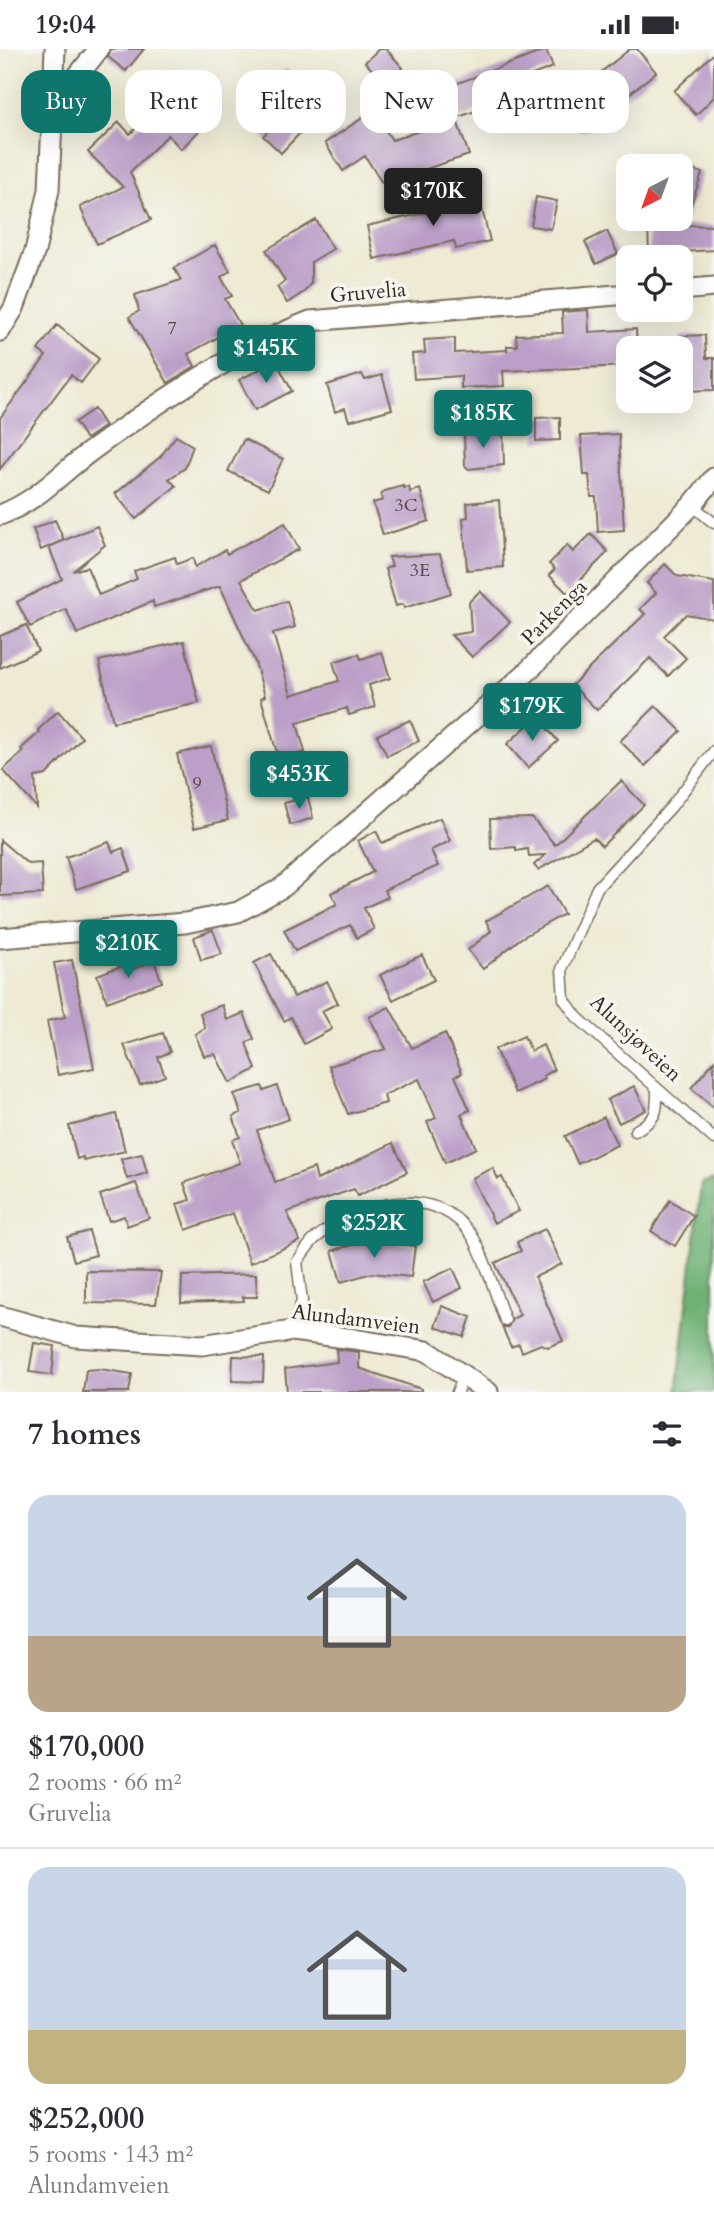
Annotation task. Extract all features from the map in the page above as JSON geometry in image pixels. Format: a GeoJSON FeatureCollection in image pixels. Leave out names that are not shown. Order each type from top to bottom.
{"type":"FeatureCollection","features":[{"type":"Feature","properties":{"kind":"street"},"geometry":{"type":"LineString","coordinates":[[54,70],[55,49]]}},
{"type":"Feature","properties":{"kind":"street"},"geometry":{"type":"LineString","coordinates":[[82,70],[99,49]]}},
{"type":"Feature","properties":{"kind":"street"},"geometry":{"type":"LineString","coordinates":[[0,331],[14,309],[35,251],[49,190],[50,133]]}},
{"type":"Feature","properties":{"kind":"street"},"geometry":{"type":"LineString","coordinates":[[693,289],[714,288]]}},
{"type":"Feature","properties":{"kind":"street","name":"Gruvelia"},"geometry":{"type":"LineString","coordinates":[[0,515],[30,502],[75,462],[146,411],[282,332],[310,321],[616,295]]}},
{"type":"Feature","properties":{"kind":"street"},"geometry":{"type":"LineString","coordinates":[[692,505],[714,478]]}},
{"type":"Feature","properties":{"kind":"street","name":"Parkenga"},"geometry":{"type":"LineString","coordinates":[[0,938],[185,923],[238,912],[283,887],[526,673],[692,505]]}},
{"type":"Feature","properties":{"kind":"street","name":"Alundamveien"},"geometry":{"type":"LineString","coordinates":[[0,1316],[76,1337],[202,1345],[292,1331],[428,1351],[460,1384],[488,1392]]}},
{"type":"Feature","properties":{"kind":"lane"},"geometry":{"type":"LineString","coordinates":[[692,505],[714,523]]}},
{"type":"Feature","properties":{"kind":"lane","name":"Alunsjøveien"},"geometry":{"type":"LineString","coordinates":[[714,751],[671,807],[597,888],[562,969],[564,999],[577,1017],[714,1139]]}},
{"type":"Feature","properties":{"kind":"lane"},"geometry":{"type":"LineString","coordinates":[[635,1131],[653,1120],[657,1114],[657,1090]]}},
{"type":"Feature","properties":{"kind":"lane"},"geometry":{"type":"LineString","coordinates":[[292,1331],[302,1301],[296,1262],[315,1238],[354,1214],[388,1204],[418,1201],[447,1212],[472,1235],[505,1319]]}},
{"type":"Feature","properties":{"kind":"green space"},"geometry":{"type":"Polygon","coordinates":[[[714,1180],[714,1392],[677,1392],[701,1184],[714,1180]]]}},
{"type":"Feature","properties":{"kind":"building"},"geometry":{"type":"Polygon","coordinates":[[[111,49],[144,49],[127,70],[108,57],[111,49]]]}},
{"type":"Feature","properties":{"kind":"building"},"geometry":{"type":"Polygon","coordinates":[[[379,49],[386,49],[403,68],[372,70],[365,62],[379,49]]]}},
{"type":"Feature","properties":{"kind":"building"},"geometry":{"type":"Polygon","coordinates":[[[630,49],[637,49],[656,72],[629,94],[629,70],[604,70],[630,49]]]}},
{"type":"Feature","properties":{"kind":"building"},"geometry":{"type":"Polygon","coordinates":[[[546,50],[553,67],[545,70],[493,70],[546,50]]]}},
{"type":"Feature","properties":{"kind":"building"},"geometry":{"type":"Polygon","coordinates":[[[714,53],[714,97],[696,115],[674,91],[714,53]]]}},
{"type":"Feature","properties":{"kind":"building"},"geometry":{"type":"Polygon","coordinates":[[[472,78],[472,112],[458,117],[458,83],[472,78]]]}},
{"type":"Feature","properties":{"kind":"building"},"geometry":{"type":"Polygon","coordinates":[[[360,120],[360,133],[387,133],[392,140],[413,133],[458,133],[458,124],[469,155],[382,183],[365,156],[343,171],[325,143],[340,133],[346,133],[346,129],[360,120]]]}},
{"type":"Feature","properties":{"kind":"building"},"geometry":{"type":"Polygon","coordinates":[[[119,122],[125,129],[125,133],[197,133],[181,149],[168,135],[130,172],[151,220],[97,244],[80,207],[123,187],[88,152],[108,133],[111,133],[119,122]]]}},
{"type":"Feature","properties":{"kind":"building"},"geometry":{"type":"Polygon","coordinates":[[[266,133],[300,133],[281,153],[263,136],[266,133]]]}},
{"type":"Feature","properties":{"kind":"building"},"geometry":{"type":"Polygon","coordinates":[[[693,170],[702,173],[693,199],[693,170]]]}},
{"type":"Feature","properties":{"kind":"building"},"geometry":{"type":"Polygon","coordinates":[[[477,189],[490,241],[456,249],[454,241],[374,259],[367,226],[446,208],[444,196],[477,189]]]}},
{"type":"Feature","properties":{"kind":"building"},"geometry":{"type":"Polygon","coordinates":[[[536,197],[557,201],[551,229],[531,226],[536,197]]]}},
{"type":"Feature","properties":{"kind":"building"},"geometry":{"type":"Polygon","coordinates":[[[316,220],[333,249],[311,262],[311,283],[304,292],[287,303],[277,287],[285,281],[266,250],[316,220]]]}},
{"type":"Feature","properties":{"kind":"building"},"geometry":{"type":"Polygon","coordinates":[[[693,225],[714,226],[714,250],[693,251],[693,245],[649,245],[648,231],[693,231],[693,225]]]}},
{"type":"Feature","properties":{"kind":"building"},"geometry":{"type":"Polygon","coordinates":[[[607,231],[616,255],[596,264],[585,242],[607,231]]]}},
{"type":"Feature","properties":{"kind":"building"},"geometry":{"type":"Polygon","coordinates":[[[215,245],[230,271],[221,277],[232,296],[225,299],[240,325],[188,354],[195,366],[168,383],[129,317],[139,311],[135,295],[181,280],[174,268],[215,245]]]}},
{"type":"Feature","properties":{"kind":"building"},"geometry":{"type":"Polygon","coordinates":[[[588,310],[589,332],[636,329],[636,336],[616,336],[616,366],[503,371],[504,386],[461,388],[461,376],[414,379],[412,354],[425,353],[424,340],[455,338],[455,353],[507,350],[507,346],[517,346],[516,335],[563,333],[562,312],[588,310]]]}},
{"type":"Feature","properties":{"kind":"building"},"geometry":{"type":"Polygon","coordinates":[[[57,325],[99,359],[81,383],[71,375],[0,469],[0,418],[46,356],[38,350],[57,325]]]}},
{"type":"Feature","properties":{"kind":"building"},"geometry":{"type":"Polygon","coordinates":[[[705,335],[706,358],[714,358],[714,390],[693,391],[693,336],[681,336],[705,335]]]}},
{"type":"Feature","properties":{"kind":"building"},"geometry":{"type":"Polygon","coordinates":[[[276,361],[292,391],[255,410],[239,380],[276,361]]]}},
{"type":"Feature","properties":{"kind":"building"},"geometry":{"type":"Polygon","coordinates":[[[362,374],[365,380],[382,375],[392,409],[349,421],[345,408],[335,412],[327,385],[362,374]]]}},
{"type":"Feature","properties":{"kind":"building"},"geometry":{"type":"Polygon","coordinates":[[[94,409],[105,426],[86,439],[75,422],[94,409]]]}},
{"type":"Feature","properties":{"kind":"building"},"geometry":{"type":"Polygon","coordinates":[[[560,417],[560,440],[536,441],[536,418],[560,417]]]}},
{"type":"Feature","properties":{"kind":"building"},"geometry":{"type":"Polygon","coordinates":[[[486,430],[486,434],[503,433],[504,465],[469,469],[465,466],[464,435],[467,431],[486,430]]]}},
{"type":"Feature","properties":{"kind":"building"},"geometry":{"type":"Polygon","coordinates":[[[619,434],[624,530],[598,532],[596,497],[591,497],[589,475],[584,475],[581,436],[619,434]]]}},
{"type":"Feature","properties":{"kind":"building"},"geometry":{"type":"Polygon","coordinates":[[[176,436],[193,446],[185,468],[169,479],[176,486],[136,519],[115,494],[160,457],[176,436]]]}},
{"type":"Feature","properties":{"kind":"building"},"geometry":{"type":"Polygon","coordinates":[[[244,439],[283,459],[268,490],[228,471],[244,439]]]}},
{"type":"Feature","properties":{"kind":"building"},"geometry":{"type":"Polygon","coordinates":[[[409,487],[410,492],[420,489],[429,521],[383,535],[373,503],[383,500],[381,495],[385,491],[409,487]]]}},
{"type":"Feature","properties":{"kind":"building"},"geometry":{"type":"Polygon","coordinates":[[[499,500],[503,567],[467,570],[463,518],[468,517],[467,503],[499,500]]]}},
{"type":"Feature","properties":{"kind":"building"},"geometry":{"type":"Polygon","coordinates":[[[55,520],[64,540],[41,550],[33,529],[55,520]]]}},
{"type":"Feature","properties":{"kind":"building"},"geometry":{"type":"Polygon","coordinates":[[[285,523],[299,549],[241,580],[258,610],[287,601],[295,627],[273,633],[291,695],[339,681],[333,662],[359,654],[361,659],[382,652],[390,678],[369,685],[375,707],[349,715],[347,708],[297,723],[305,752],[279,760],[261,698],[265,696],[255,662],[220,586],[154,607],[153,601],[77,634],[66,609],[30,627],[17,602],[62,579],[49,547],[97,526],[105,545],[73,571],[87,567],[99,595],[137,579],[134,571],[175,557],[177,564],[193,558],[195,567],[225,550],[227,554],[285,523]]]}},
{"type":"Feature","properties":{"kind":"building"},"geometry":{"type":"Polygon","coordinates":[[[591,534],[608,552],[567,593],[549,575],[555,569],[549,564],[567,545],[573,552],[591,534]]]}},
{"type":"Feature","properties":{"kind":"building"},"geometry":{"type":"Polygon","coordinates":[[[440,554],[451,593],[404,608],[403,604],[396,606],[385,569],[392,566],[389,557],[440,554]]]}},
{"type":"Feature","properties":{"kind":"building"},"geometry":{"type":"Polygon","coordinates":[[[665,564],[677,576],[714,582],[714,619],[686,614],[664,636],[686,658],[668,676],[650,658],[597,710],[572,685],[645,614],[640,609],[656,593],[647,583],[665,564]]]}},
{"type":"Feature","properties":{"kind":"building"},"geometry":{"type":"Polygon","coordinates":[[[480,591],[510,622],[472,657],[451,635],[471,632],[469,602],[480,591]]]}},
{"type":"Feature","properties":{"kind":"building"},"geometry":{"type":"Polygon","coordinates":[[[26,625],[38,651],[0,668],[0,636],[26,625]]]}},
{"type":"Feature","properties":{"kind":"building"},"geometry":{"type":"Polygon","coordinates":[[[184,641],[199,703],[113,722],[99,661],[184,641]]]}},
{"type":"Feature","properties":{"kind":"building"},"geometry":{"type":"Polygon","coordinates":[[[547,686],[560,700],[543,714],[531,700],[547,686]]]}},
{"type":"Feature","properties":{"kind":"building"},"geometry":{"type":"Polygon","coordinates":[[[656,706],[681,731],[645,766],[620,741],[656,706]]]}},
{"type":"Feature","properties":{"kind":"building"},"geometry":{"type":"Polygon","coordinates":[[[58,711],[82,738],[46,775],[35,777],[37,808],[3,770],[23,752],[21,749],[58,711]]]}},
{"type":"Feature","properties":{"kind":"building"},"geometry":{"type":"Polygon","coordinates":[[[537,717],[558,741],[528,768],[507,744],[537,717]]]}},
{"type":"Feature","properties":{"kind":"building"},"geometry":{"type":"Polygon","coordinates":[[[410,720],[419,741],[387,756],[377,735],[410,720]]]}},
{"type":"Feature","properties":{"kind":"building"},"geometry":{"type":"Polygon","coordinates":[[[211,746],[228,820],[194,828],[177,754],[211,746]]]}},
{"type":"Feature","properties":{"kind":"building"},"geometry":{"type":"Polygon","coordinates":[[[621,781],[644,805],[602,846],[594,838],[538,870],[534,865],[545,855],[529,856],[528,849],[516,851],[516,847],[491,849],[490,819],[532,818],[555,845],[621,781]]]}},
{"type":"Feature","properties":{"kind":"building"},"geometry":{"type":"Polygon","coordinates":[[[308,797],[313,818],[290,825],[284,803],[308,797]]]}},
{"type":"Feature","properties":{"kind":"building"},"geometry":{"type":"Polygon","coordinates":[[[440,818],[450,841],[431,850],[438,866],[384,890],[388,897],[364,908],[374,929],[357,938],[350,925],[295,951],[284,930],[337,904],[331,893],[373,872],[358,841],[376,831],[382,843],[440,818]]]}},
{"type":"Feature","properties":{"kind":"building"},"geometry":{"type":"Polygon","coordinates":[[[0,840],[28,864],[41,863],[43,894],[0,896],[0,840]]]}},
{"type":"Feature","properties":{"kind":"building"},"geometry":{"type":"Polygon","coordinates":[[[109,842],[113,852],[123,848],[131,871],[76,889],[66,857],[109,842]]]}},
{"type":"Feature","properties":{"kind":"building"},"geometry":{"type":"Polygon","coordinates":[[[548,886],[564,914],[521,938],[483,969],[468,950],[491,931],[486,921],[548,886]]]}},
{"type":"Feature","properties":{"kind":"building"},"geometry":{"type":"Polygon","coordinates":[[[213,930],[222,954],[201,960],[194,937],[213,930]]]}},
{"type":"Feature","properties":{"kind":"building"},"geometry":{"type":"Polygon","coordinates":[[[271,954],[294,997],[327,981],[338,1003],[322,1011],[332,1029],[304,1044],[291,1017],[284,1021],[254,963],[271,954]]]}},
{"type":"Feature","properties":{"kind":"building"},"geometry":{"type":"Polygon","coordinates":[[[422,955],[434,980],[393,1000],[380,975],[422,955]]]}},
{"type":"Feature","properties":{"kind":"building"},"geometry":{"type":"Polygon","coordinates":[[[72,960],[94,1068],[58,1075],[47,1021],[65,1017],[54,963],[72,960]]]}},
{"type":"Feature","properties":{"kind":"building"},"geometry":{"type":"Polygon","coordinates":[[[154,961],[162,982],[107,1002],[97,975],[129,963],[131,970],[154,961]]]}},
{"type":"Feature","properties":{"kind":"building"},"geometry":{"type":"Polygon","coordinates":[[[222,1005],[227,1020],[244,1013],[254,1039],[246,1043],[256,1069],[230,1083],[215,1054],[204,1056],[195,1034],[205,1028],[200,1013],[222,1005]]]}},
{"type":"Feature","properties":{"kind":"building"},"geometry":{"type":"Polygon","coordinates":[[[389,1007],[412,1048],[445,1033],[462,1073],[455,1076],[470,1110],[461,1114],[476,1148],[445,1163],[427,1122],[436,1118],[419,1079],[384,1095],[386,1103],[348,1114],[329,1066],[386,1049],[369,1017],[389,1007]]]}},
{"type":"Feature","properties":{"kind":"building"},"geometry":{"type":"Polygon","coordinates":[[[163,1033],[170,1052],[158,1057],[165,1076],[140,1085],[124,1045],[163,1033]]]}},
{"type":"Feature","properties":{"kind":"building"},"geometry":{"type":"Polygon","coordinates":[[[524,1036],[531,1051],[543,1045],[554,1070],[543,1076],[545,1079],[515,1093],[495,1049],[524,1036]]]}},
{"type":"Feature","properties":{"kind":"building"},"geometry":{"type":"Polygon","coordinates":[[[714,1061],[714,1108],[691,1088],[714,1061]]]}},
{"type":"Feature","properties":{"kind":"building"},"geometry":{"type":"Polygon","coordinates":[[[262,1086],[264,1091],[277,1086],[289,1119],[257,1130],[275,1182],[314,1168],[317,1180],[393,1143],[407,1172],[358,1196],[354,1189],[287,1212],[300,1241],[250,1263],[233,1213],[186,1230],[177,1204],[190,1200],[184,1183],[240,1163],[232,1140],[240,1137],[233,1116],[241,1113],[234,1094],[262,1086]]]}},
{"type":"Feature","properties":{"kind":"building"},"geometry":{"type":"Polygon","coordinates":[[[634,1086],[646,1110],[619,1123],[607,1100],[634,1086]]]}},
{"type":"Feature","properties":{"kind":"building"},"geometry":{"type":"Polygon","coordinates":[[[116,1114],[125,1151],[84,1161],[83,1157],[77,1159],[69,1126],[116,1114]]]}},
{"type":"Feature","properties":{"kind":"building"},"geometry":{"type":"Polygon","coordinates":[[[604,1117],[617,1145],[578,1164],[565,1136],[604,1117]]]}},
{"type":"Feature","properties":{"kind":"building"},"geometry":{"type":"Polygon","coordinates":[[[142,1154],[147,1173],[127,1179],[121,1159],[142,1154]]]}},
{"type":"Feature","properties":{"kind":"building"},"geometry":{"type":"Polygon","coordinates":[[[493,1168],[498,1179],[502,1177],[519,1211],[494,1223],[472,1178],[493,1168]]]}},
{"type":"Feature","properties":{"kind":"building"},"geometry":{"type":"Polygon","coordinates":[[[136,1183],[149,1218],[127,1226],[124,1216],[109,1221],[100,1195],[136,1183]]]}},
{"type":"Feature","properties":{"kind":"building"},"geometry":{"type":"Polygon","coordinates":[[[670,1200],[694,1216],[675,1246],[651,1231],[670,1200]]]}},
{"type":"Feature","properties":{"kind":"building"},"geometry":{"type":"Polygon","coordinates":[[[545,1229],[562,1264],[535,1277],[563,1341],[548,1347],[541,1344],[522,1352],[519,1344],[511,1347],[502,1327],[508,1327],[512,1319],[520,1315],[495,1263],[521,1251],[517,1242],[545,1229]]]}},
{"type":"Feature","properties":{"kind":"building"},"geometry":{"type":"Polygon","coordinates":[[[89,1231],[96,1255],[74,1261],[67,1237],[89,1231]]]}},
{"type":"Feature","properties":{"kind":"building"},"geometry":{"type":"Polygon","coordinates":[[[369,1240],[415,1246],[411,1277],[372,1273],[341,1282],[332,1251],[369,1240]]]}},
{"type":"Feature","properties":{"kind":"building"},"geometry":{"type":"Polygon","coordinates":[[[453,1268],[462,1288],[433,1302],[423,1282],[453,1268]]]}},
{"type":"Feature","properties":{"kind":"building"},"geometry":{"type":"Polygon","coordinates":[[[86,1271],[161,1272],[156,1304],[86,1303],[86,1271]]]}},
{"type":"Feature","properties":{"kind":"building"},"geometry":{"type":"Polygon","coordinates":[[[256,1274],[257,1297],[243,1297],[244,1301],[181,1303],[182,1276],[256,1274]]]}},
{"type":"Feature","properties":{"kind":"building"},"geometry":{"type":"Polygon","coordinates":[[[442,1306],[471,1317],[464,1337],[435,1327],[442,1306]]]}},
{"type":"Feature","properties":{"kind":"building"},"geometry":{"type":"Polygon","coordinates":[[[34,1343],[55,1346],[52,1375],[29,1372],[34,1343]]]}},
{"type":"Feature","properties":{"kind":"building"},"geometry":{"type":"Polygon","coordinates":[[[336,1349],[359,1352],[359,1368],[421,1389],[421,1392],[287,1392],[285,1369],[337,1362],[336,1349]]]}},
{"type":"Feature","properties":{"kind":"building"},"geometry":{"type":"Polygon","coordinates":[[[233,1356],[264,1357],[263,1382],[232,1381],[233,1356]]]}},
{"type":"Feature","properties":{"kind":"building"},"geometry":{"type":"Polygon","coordinates":[[[100,1369],[132,1374],[129,1392],[83,1392],[86,1370],[100,1369]]]}}]}
